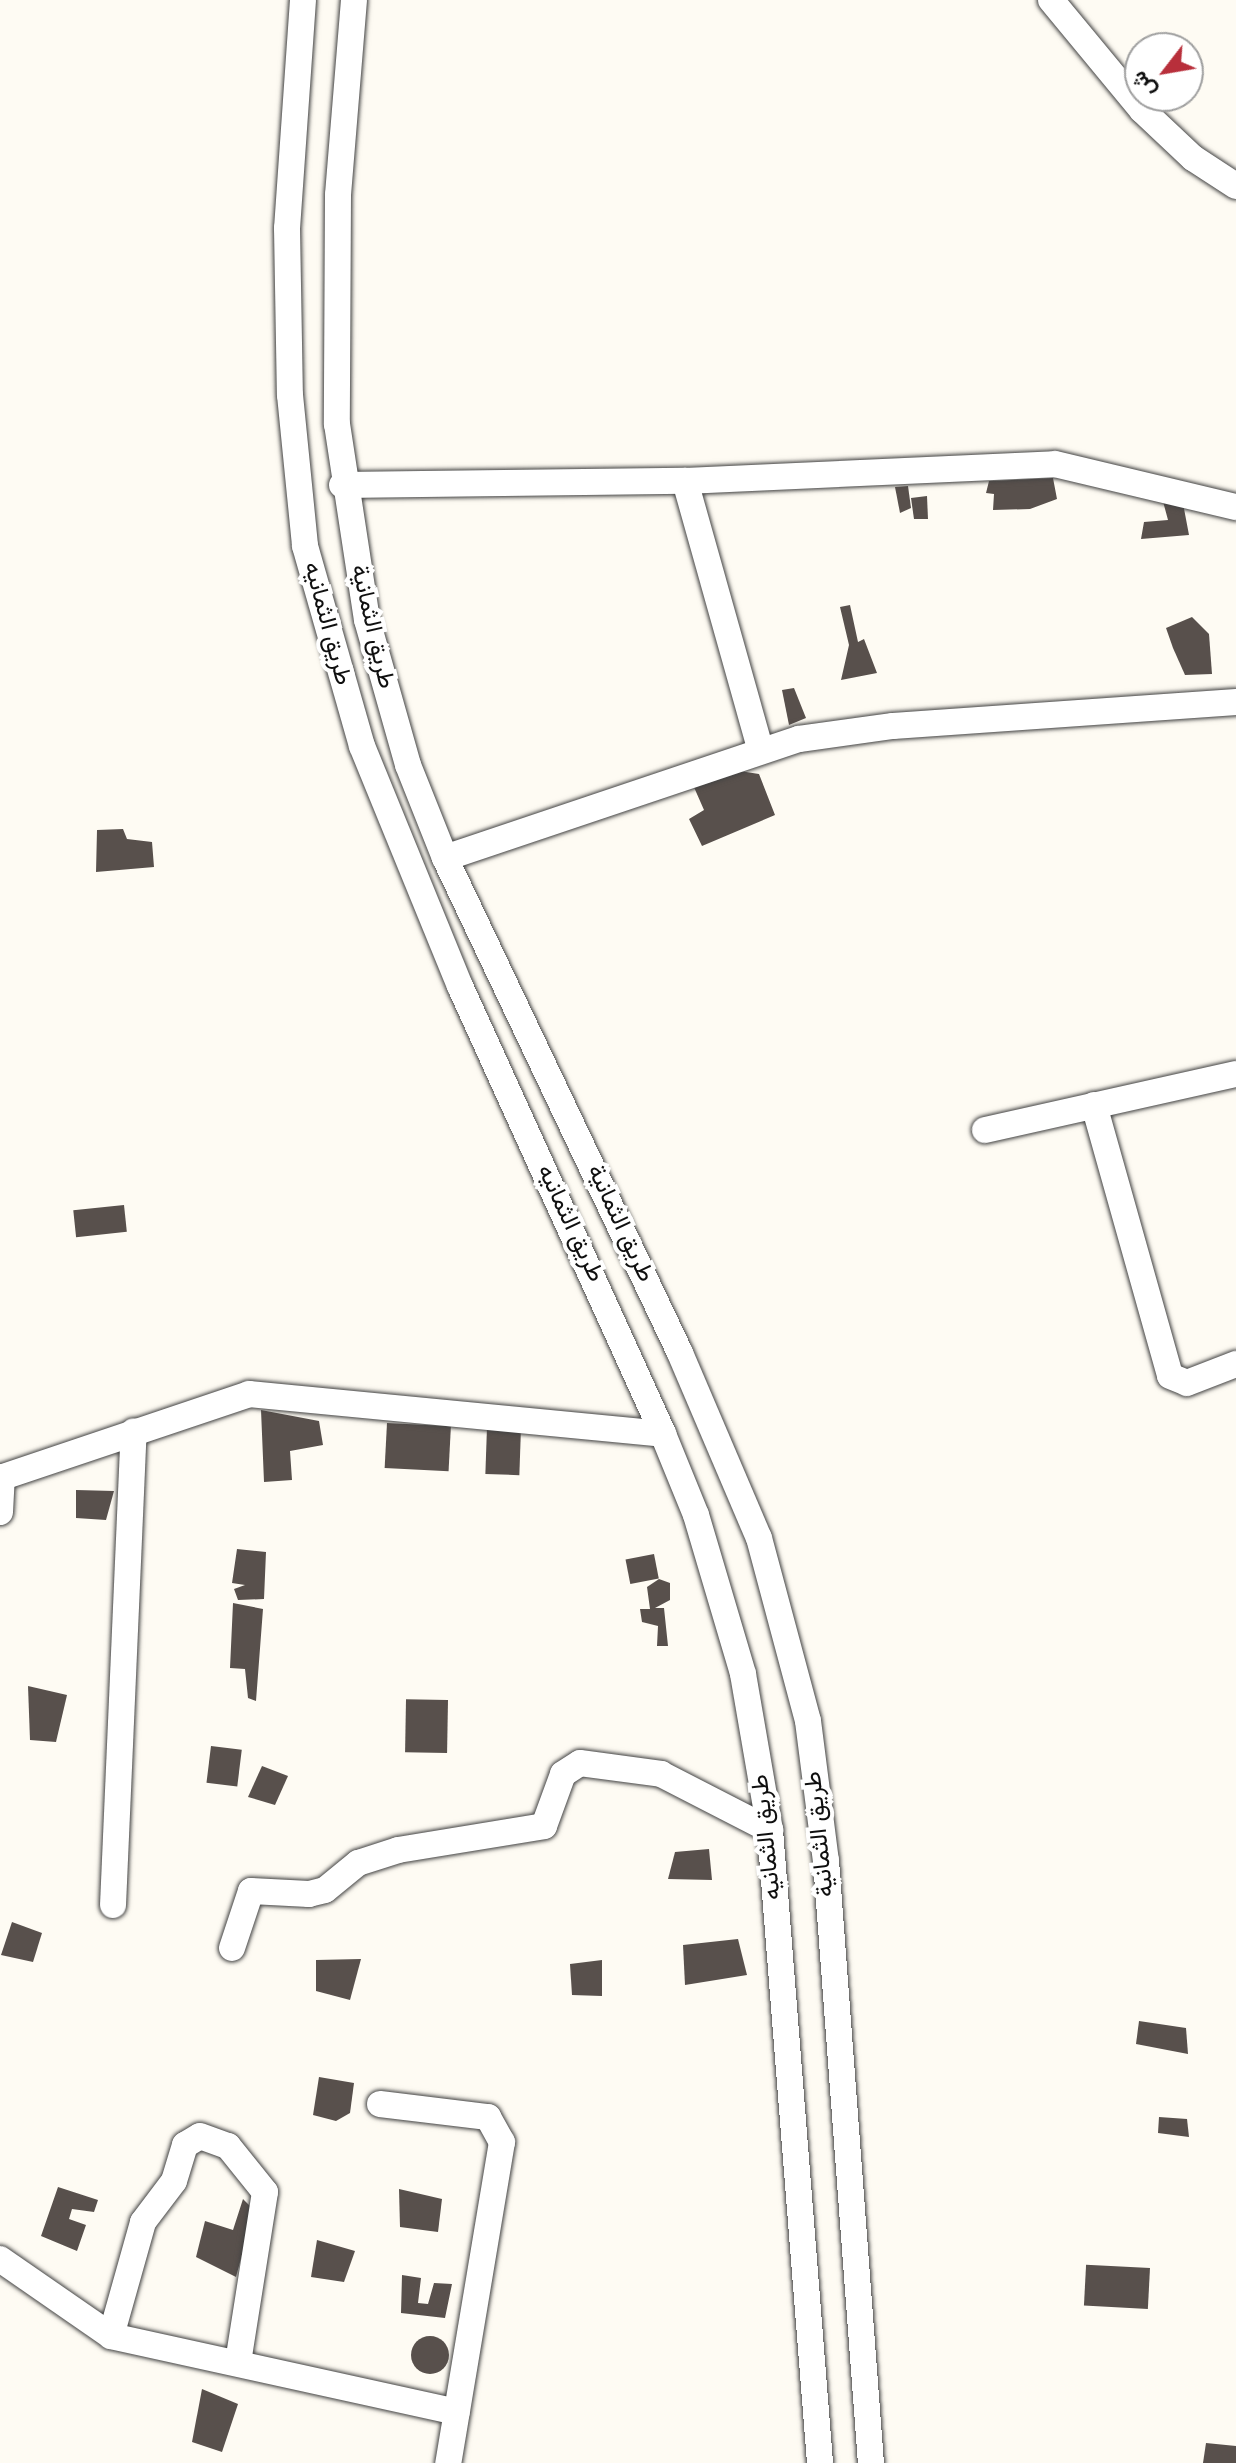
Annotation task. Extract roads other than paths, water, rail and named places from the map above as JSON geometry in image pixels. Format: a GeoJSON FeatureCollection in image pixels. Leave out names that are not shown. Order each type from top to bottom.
{"type":"FeatureCollection","features":[{"type":"Feature","properties":{"kind":"street","name":"طريق الثمانيه"},"geometry":{"type":"LineString","coordinates":[[303,0],[287,228],[290,395],[305,546],[330,650],[460,986],[663,1434],[696,1515],[743,1674],[770,1830],[820,2463]]}},
{"type":"Feature","properties":{"kind":"street"},"geometry":{"type":"LineString","coordinates":[[1051,0],[1142,110],[1193,158],[1236,186]]}},
{"type":"Feature","properties":{"kind":"street","name":"طريق الثمانية"},"geometry":{"type":"LineString","coordinates":[[355,1],[338,195],[342,485],[384,690],[445,858],[733,1471],[759,1538],[808,1721],[826,1861],[871,2463]]}},
{"type":"Feature","properties":{"kind":"street"},"geometry":{"type":"LineString","coordinates":[[342,485],[685,481],[1055,464],[1236,507]]}},
{"type":"Feature","properties":{"kind":"street"},"geometry":{"type":"LineString","coordinates":[[685,481],[760,748]]}},
{"type":"Feature","properties":{"kind":"street"},"geometry":{"type":"LineString","coordinates":[[445,858],[760,748],[893,726],[1236,702]]}},
{"type":"Feature","properties":{"kind":"street"},"geometry":{"type":"LineString","coordinates":[[985,1130],[1236,1074]]}},
{"type":"Feature","properties":{"kind":"street"},"geometry":{"type":"LineString","coordinates":[[1094,1105],[1170,1376],[1187,1383],[1236,1364]]}},
{"type":"Feature","properties":{"kind":"street"},"geometry":{"type":"LineString","coordinates":[[0,1512],[1,1478],[225,1399],[268,1393],[663,1434]]}},
{"type":"Feature","properties":{"kind":"street"},"geometry":{"type":"LineString","coordinates":[[113,1905],[134,1431]]}},
{"type":"Feature","properties":{"kind":"street"},"geometry":{"type":"LineString","coordinates":[[232,1948],[251,1891],[309,1894],[325,1890],[358,1863],[398,1850],[544,1826],[563,1774],[580,1763],[661,1774],[770,1830]]}},
{"type":"Feature","properties":{"kind":"street"},"geometry":{"type":"LineString","coordinates":[[380,2104],[488,2117],[502,2142],[448,2463]]}},
{"type":"Feature","properties":{"kind":"street"},"geometry":{"type":"LineString","coordinates":[[111,2336],[143,2222],[174,2181],[185,2145],[200,2136],[228,2146],[265,2192],[238,2362]]}},
{"type":"Feature","properties":{"kind":"street"},"geometry":{"type":"LineString","coordinates":[[0,2259],[111,2336],[457,2412]]}}]}
